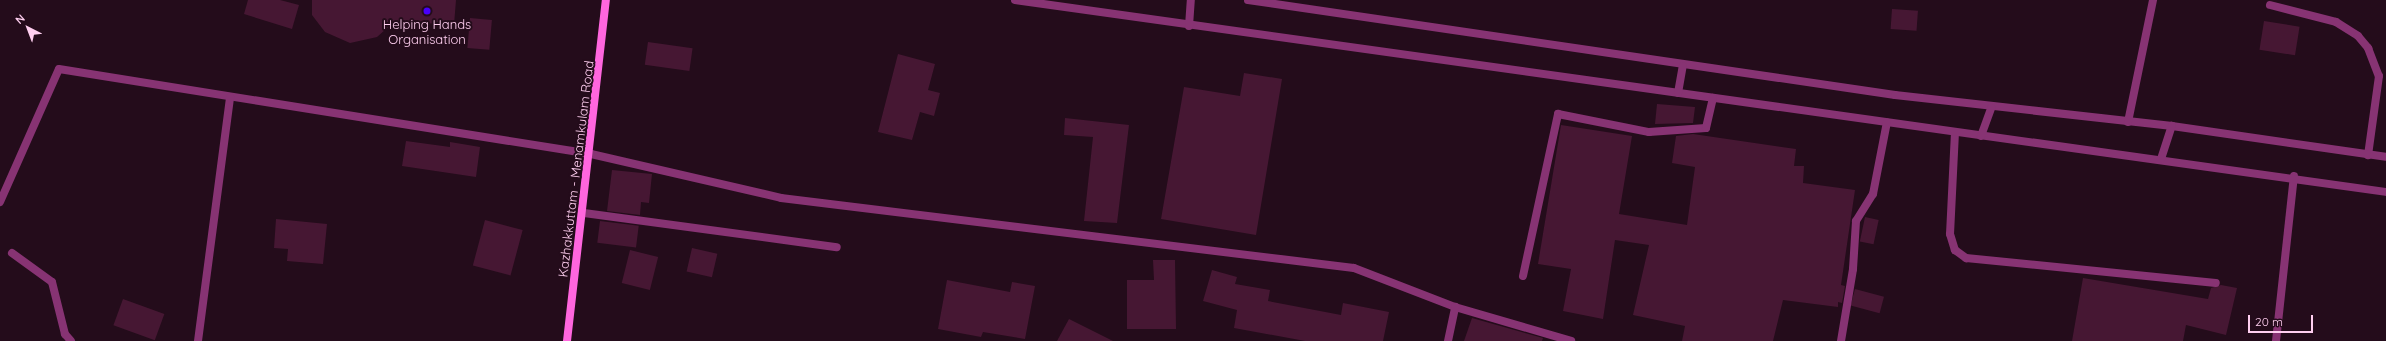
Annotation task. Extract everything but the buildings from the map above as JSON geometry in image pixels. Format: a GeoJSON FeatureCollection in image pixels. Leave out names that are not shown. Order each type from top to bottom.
{"type":"FeatureCollection","features":[{"type":"Feature","properties":{"kind":"main road","name":"Kazhakkuttam - Menamkulam Road"},"geometry":{"type":"LineString","coordinates":[[567,341],[591,154],[606,0]]}},
{"type":"Feature","properties":{"kind":"street"},"geometry":{"type":"LineString","coordinates":[[1015,0],[1189,26],[1981,136],[2294,176],[2386,192]]}},
{"type":"Feature","properties":{"kind":"street"},"geometry":{"type":"LineString","coordinates":[[1189,26],[1191,0]]}},
{"type":"Feature","properties":{"kind":"street"},"geometry":{"type":"LineString","coordinates":[[1248,0],[1683,66],[1991,108],[2172,126],[2386,157]]}},
{"type":"Feature","properties":{"kind":"street"},"geometry":{"type":"LineString","coordinates":[[2128,122],[2153,0]]}},
{"type":"Feature","properties":{"kind":"street"},"geometry":{"type":"LineString","coordinates":[[2270,5],[2336,22],[2358,36],[2368,48],[2379,76],[2368,155]]}},
{"type":"Feature","properties":{"kind":"street"},"geometry":{"type":"LineString","coordinates":[[1678,94],[1683,66]]}},
{"type":"Feature","properties":{"kind":"street"},"geometry":{"type":"LineString","coordinates":[[0,202],[59,69],[591,154],[781,198],[1354,268],[1455,307],[1571,341]]}},
{"type":"Feature","properties":{"kind":"street"},"geometry":{"type":"LineString","coordinates":[[198,341],[230,97]]}},
{"type":"Feature","properties":{"kind":"street"},"geometry":{"type":"LineString","coordinates":[[1523,276],[1558,114],[1649,132],[1706,128],[1713,98]]}},
{"type":"Feature","properties":{"kind":"street"},"geometry":{"type":"LineString","coordinates":[[1981,136],[1991,108]]}},
{"type":"Feature","properties":{"kind":"street"},"geometry":{"type":"LineString","coordinates":[[1841,341],[1853,269],[1856,221],[1873,194],[1887,122]]}},
{"type":"Feature","properties":{"kind":"street"},"geometry":{"type":"LineString","coordinates":[[2161,159],[2172,126]]}},
{"type":"Feature","properties":{"kind":"street"},"geometry":{"type":"LineString","coordinates":[[1955,132],[1950,234],[1954,250],[1966,258],[2216,283]]}},
{"type":"Feature","properties":{"kind":"street"},"geometry":{"type":"LineString","coordinates":[[2276,341],[2294,176]]}},
{"type":"Feature","properties":{"kind":"street"},"geometry":{"type":"LineString","coordinates":[[584,213],[837,247]]}},
{"type":"Feature","properties":{"kind":"street"},"geometry":{"type":"LineString","coordinates":[[12,253],[52,282],[65,334],[71,341]]}},
{"type":"Feature","properties":{"kind":"street"},"geometry":{"type":"LineString","coordinates":[[1448,341],[1455,307]]}},
{"type":"Feature","properties":{"kind":"place","name":"Helping Hands Organisation"},"geometry":{"type":"Point","coordinates":[427,11]}}]}
